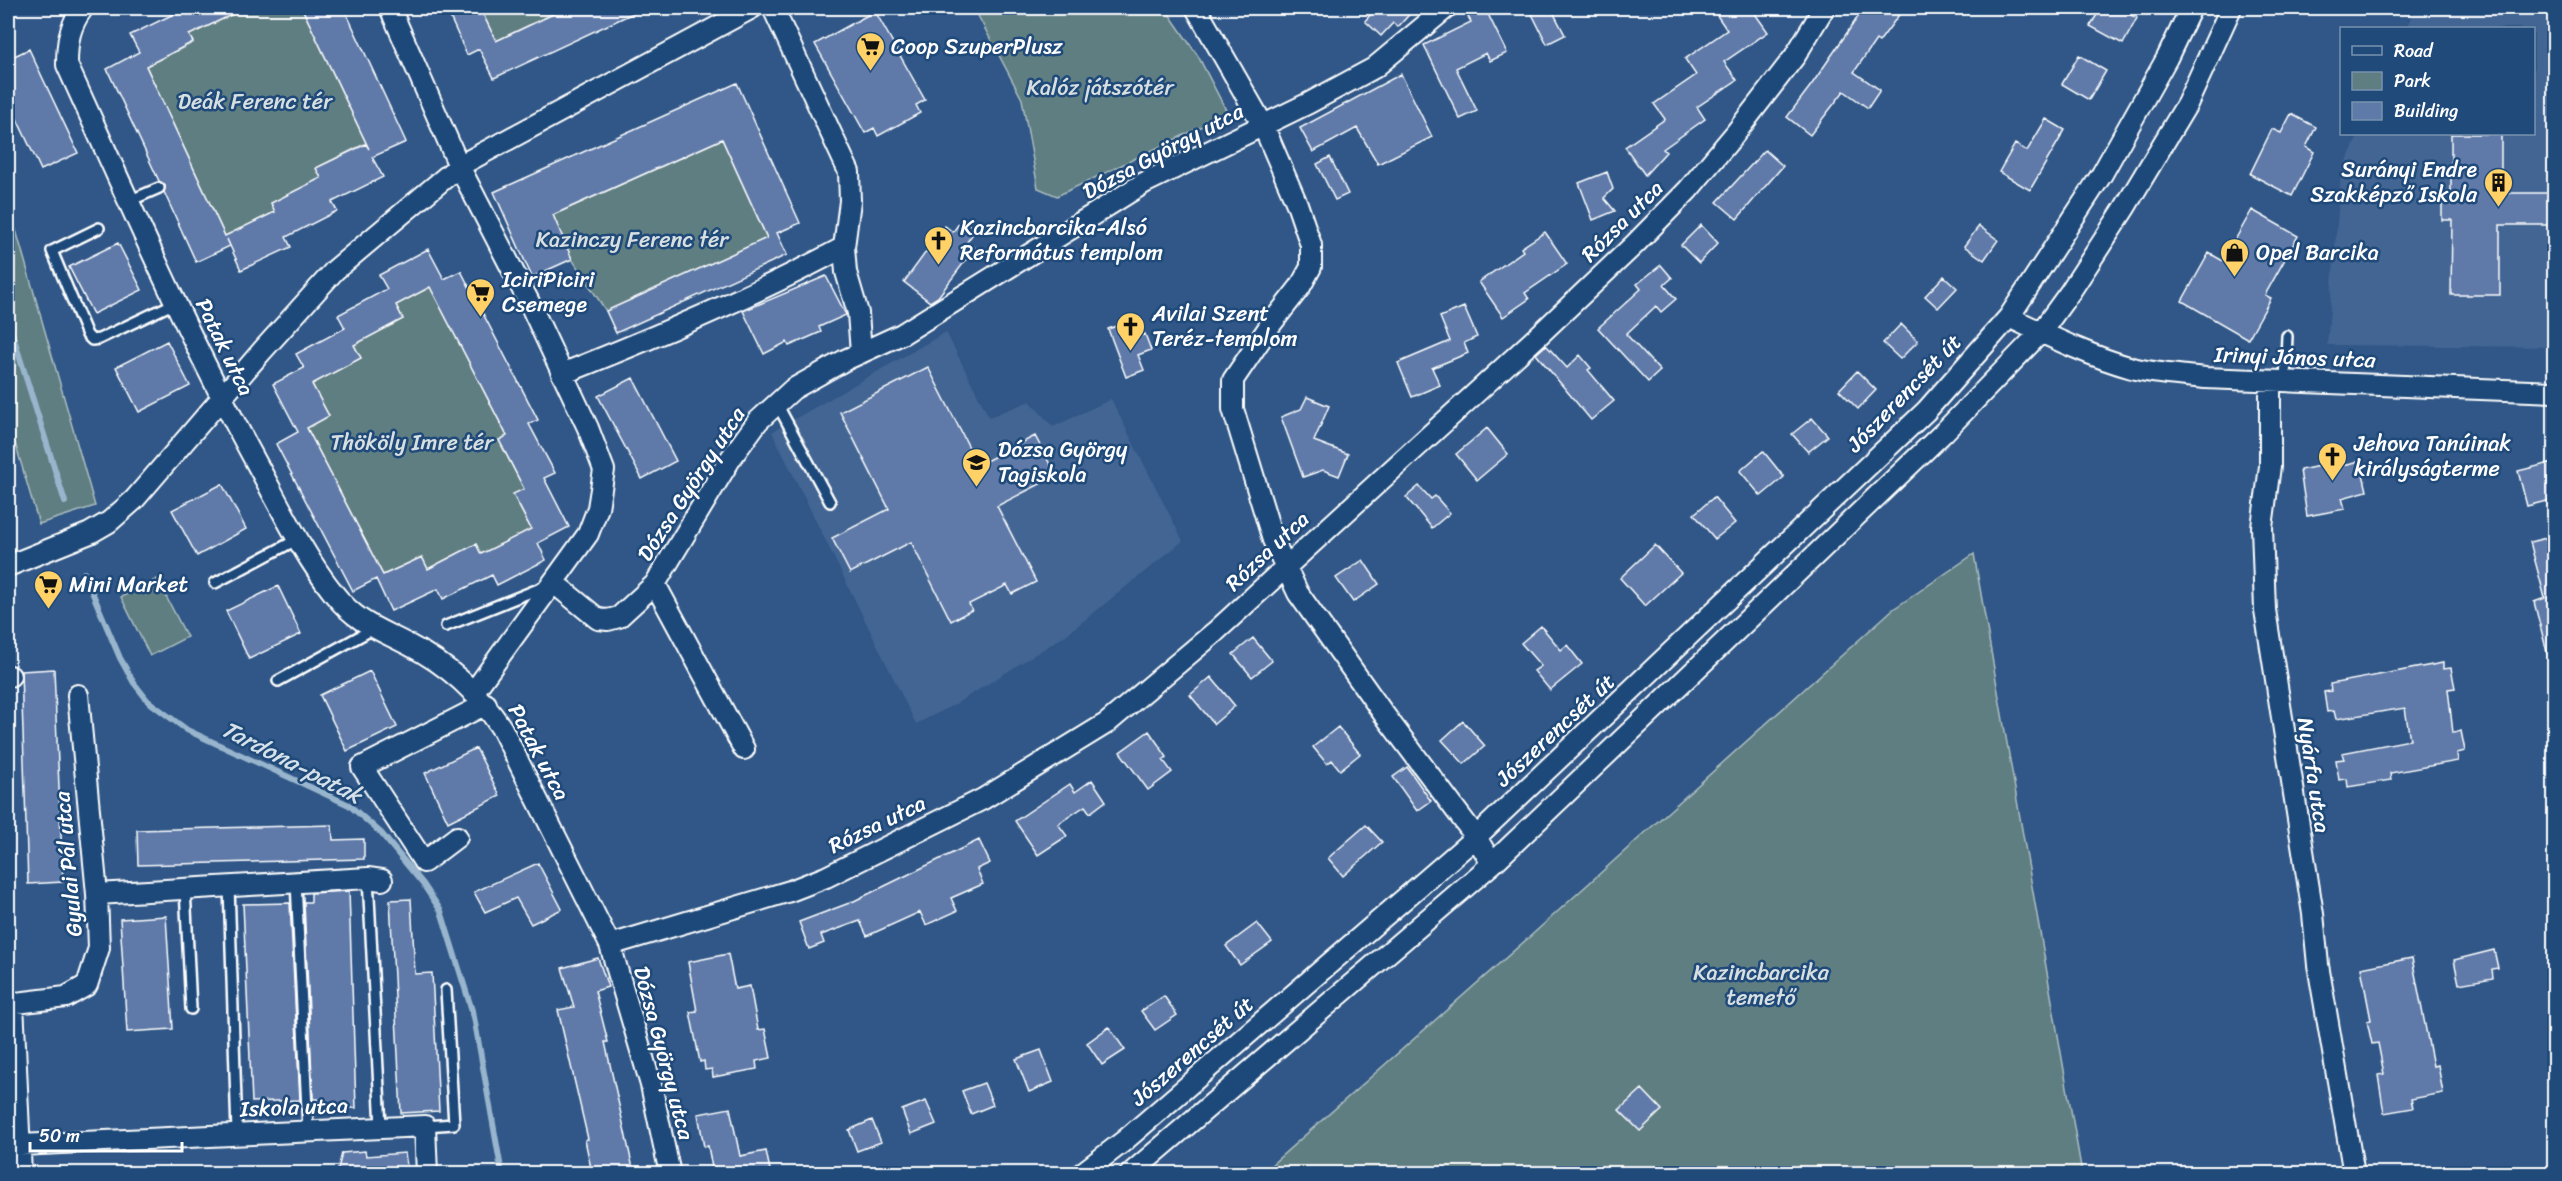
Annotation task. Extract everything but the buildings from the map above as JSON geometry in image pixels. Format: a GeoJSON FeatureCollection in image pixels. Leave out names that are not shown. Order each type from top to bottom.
{"type":"FeatureCollection","features":[{"type":"Feature","properties":{"kind":"street","name":"Patak utca"},"geometry":{"type":"LineString","coordinates":[[83,8],[75,19],[67,39],[67,65],[223,399],[298,539],[335,596],[356,618],[373,629],[429,656],[454,674],[480,699],[502,729],[609,945]]}},
{"type":"Feature","properties":{"kind":"street"},"geometry":{"type":"LineString","coordinates":[[390,8],[459,166],[588,428],[604,470],[595,519],[480,699],[362,767],[424,862],[457,837]]}},
{"type":"Feature","properties":{"kind":"street"},"geometry":{"type":"LineString","coordinates":[[8,566],[60,546],[109,522],[134,500],[335,270],[459,166],[752,8]]}},
{"type":"Feature","properties":{"kind":"street"},"geometry":{"type":"LineString","coordinates":[[773,8],[849,172],[850,201],[844,248],[846,272],[858,313],[861,352]]}},
{"type":"Feature","properties":{"kind":"street"},"geometry":{"type":"LineString","coordinates":[[1197,8],[1263,125],[1298,204],[1311,245],[1311,267],[1300,288],[1271,324],[1233,380],[1231,395],[1233,409],[1273,540],[1298,593],[1383,713],[1476,837],[1492,864]]}},
{"type":"Feature","properties":{"kind":"street","name":"Dózsa György utca"},"geometry":{"type":"LineString","coordinates":[[554,583],[598,619],[608,620],[619,617],[655,584],[731,458],[758,421],[776,402],[793,389],[861,352],[902,334],[1144,183],[1374,68],[1446,8]]}},
{"type":"Feature","properties":{"kind":"street","name":"Rózsa utca"},"geometry":{"type":"LineString","coordinates":[[609,945],[790,891],[826,877],[983,799],[1107,723],[1215,632],[1538,336],[1680,197],[1734,135],[1796,56],[1824,8]]}},
{"type":"Feature","properties":{"kind":"street","name":"Jószerencsét út"},"geometry":{"type":"LineString","coordinates":[[1082,1173],[1124,1141],[1476,837],[1926,411],[2009,317],[2108,164],[2168,58],[2192,8]]}},
{"type":"Feature","properties":{"kind":"street"},"geometry":{"type":"LineString","coordinates":[[1130,1173],[1492,864],[1944,432],[2041,332],[2124,209],[2181,113],[2231,8]]}},
{"type":"Feature","properties":{"kind":"street"},"geometry":{"type":"LineString","coordinates":[[562,374],[631,346],[808,267],[844,248]]}},
{"type":"Feature","properties":{"kind":"street"},"geometry":{"type":"LineString","coordinates":[[2009,317],[2041,332]]}},
{"type":"Feature","properties":{"kind":"street","name":"Irinyi János utca"},"geometry":{"type":"LineString","coordinates":[[2041,332],[2081,351],[2133,368],[2205,378],[2554,392]]}},
{"type":"Feature","properties":{"kind":"street","name":"Nyárfa utca"},"geometry":{"type":"LineString","coordinates":[[2278,381],[2262,527],[2265,610],[2313,914],[2318,965],[2354,1173]]}},
{"type":"Feature","properties":{"kind":"street","name":"Dózsa György utca"},"geometry":{"type":"LineString","coordinates":[[655,584],[744,749]]}},
{"type":"Feature","properties":{"kind":"street","name":"Gyulai Pál utca"},"geometry":{"type":"LineString","coordinates":[[10,1003],[66,997],[87,985],[99,948],[97,894],[78,695]]}},
{"type":"Feature","properties":{"kind":"street"},"geometry":{"type":"LineString","coordinates":[[97,894],[375,879]]}},
{"type":"Feature","properties":{"kind":"street","name":"Dózsa György utca"},"geometry":{"type":"LineString","coordinates":[[609,945],[651,1085],[670,1173]]}},
{"type":"Feature","properties":{"kind":"street"},"geometry":{"type":"LineString","coordinates":[[10,1003],[12,1081],[21,1173]]}},
{"type":"Feature","properties":{"kind":"street"},"geometry":{"type":"LineString","coordinates":[[425,1126],[427,1173]]}},
{"type":"Feature","properties":{"kind":"street","name":"Iskola utca"},"geometry":{"type":"LineString","coordinates":[[20,1145],[237,1133],[425,1126]]}},
{"type":"Feature","properties":{"kind":"lane"},"geometry":{"type":"LineString","coordinates":[[129,201],[159,188]]}},
{"type":"Feature","properties":{"kind":"lane"},"geometry":{"type":"LineString","coordinates":[[99,228],[52,251],[87,335],[92,340],[99,339],[177,302]]}},
{"type":"Feature","properties":{"kind":"lane"},"geometry":{"type":"LineString","coordinates":[[2278,381],[2287,336]]}},
{"type":"Feature","properties":{"kind":"lane"},"geometry":{"type":"LineString","coordinates":[[776,402],[830,502]]}},
{"type":"Feature","properties":{"kind":"lane"},"geometry":{"type":"LineString","coordinates":[[215,583],[298,539]]}},
{"type":"Feature","properties":{"kind":"lane"},"geometry":{"type":"LineString","coordinates":[[446,626],[554,583]]}},
{"type":"Feature","properties":{"kind":"lane"},"geometry":{"type":"LineString","coordinates":[[278,681],[373,629]]}},
{"type":"Feature","properties":{"kind":"lane"},"geometry":{"type":"LineString","coordinates":[[375,879],[381,1127]]}},
{"type":"Feature","properties":{"kind":"lane"},"geometry":{"type":"LineString","coordinates":[[296,882],[308,1130]]}},
{"type":"Feature","properties":{"kind":"lane"},"geometry":{"type":"LineString","coordinates":[[229,886],[237,1133]]}},
{"type":"Feature","properties":{"kind":"lane"},"geometry":{"type":"LineString","coordinates":[[185,888],[191,1009]]}},
{"type":"Feature","properties":{"kind":"lane"},"geometry":{"type":"LineString","coordinates":[[425,1126],[454,1124],[446,990]]}},
{"type":"Feature","properties":{"kind":"shaded area"},"geometry":{"type":"Polygon","coordinates":[[[2415,8],[2554,8],[2554,347],[2327,345],[2341,173],[2359,135],[2535,135],[2535,27],[2406,27],[2415,8]]]}},
{"type":"Feature","properties":{"kind":"shaded area","name":"Dózsa György Tagiskola"},"geometry":{"type":"Polygon","coordinates":[[[946,332],[989,417],[1030,401],[1053,427],[1111,399],[1183,541],[1066,635],[954,705],[916,724],[772,432],[946,332]]]}},
{"type":"Feature","properties":{"kind":"green space","name":"Deák Ferenc tér"},"geometry":{"type":"Polygon","coordinates":[[[241,8],[302,8],[366,143],[316,168],[321,178],[271,203],[275,212],[225,236],[146,66],[193,43],[189,35],[241,8]]]}},
{"type":"Feature","properties":{"kind":"green space"},"geometry":{"type":"Polygon","coordinates":[[[480,8],[565,8],[496,41],[480,8]]]}},
{"type":"Feature","properties":{"kind":"green space","name":"Kalóz játszótér"},"geometry":{"type":"Polygon","coordinates":[[[974,8],[1165,8],[1198,56],[1228,114],[1057,196],[1038,188],[1022,99],[974,8]]]}},
{"type":"Feature","properties":{"kind":"green space","name":"Kazinczy Ferenc tér"},"geometry":{"type":"Polygon","coordinates":[[[722,139],[767,238],[606,311],[572,259],[553,215],[722,139]]]}},
{"type":"Feature","properties":{"kind":"green space"},"geometry":{"type":"Polygon","coordinates":[[[8,202],[95,506],[39,524],[8,419],[8,202]]]}},
{"type":"Feature","properties":{"kind":"green space","name":"Thököly Imre tér"},"geometry":{"type":"Polygon","coordinates":[[[430,287],[507,436],[499,440],[524,489],[513,495],[531,529],[481,554],[476,544],[428,569],[422,557],[383,575],[307,428],[329,416],[312,384],[361,358],[354,345],[403,319],[396,305],[430,287]]]}},
{"type":"Feature","properties":{"kind":"green space","name":"Kazincbarcika temető"},"geometry":{"type":"Polygon","coordinates":[[[1974,554],[2082,1173],[1261,1174],[1535,932],[1892,610],[1974,554]]]}},
{"type":"Feature","properties":{"kind":"green space"},"geometry":{"type":"Polygon","coordinates":[[[157,579],[187,637],[150,656],[121,597],[157,579]]]}},
{"type":"Feature","properties":{"kind":"waterway","name":"Tardona-patak"},"geometry":{"type":"LineString","coordinates":[[8,320],[65,502]]}},
{"type":"Feature","properties":{"kind":"waterway","name":"Tardona-patak"},"geometry":{"type":"LineString","coordinates":[[84,573],[120,658],[134,683],[148,701],[187,730],[349,805],[381,833],[423,884],[441,911],[474,1017],[502,1174]]}},
{"type":"Feature","properties":{"kind":"place","name":"Coop SzuperPlusz"},"geometry":{"type":"Point","coordinates":[870,72]}},
{"type":"Feature","properties":{"kind":"place","name":"Surányi Endre Szakképző Iskola"},"geometry":{"type":"Point","coordinates":[2498,208]}},
{"type":"Feature","properties":{"kind":"place","name":"Kazincbarcika-Alsó Református templom"},"geometry":{"type":"Point","coordinates":[939,266]}},
{"type":"Feature","properties":{"kind":"place","name":"Opel Barcika"},"geometry":{"type":"Point","coordinates":[2235,278]}},
{"type":"Feature","properties":{"kind":"place","name":"IciriPiciri Csemege"},"geometry":{"type":"Point","coordinates":[481,318]}},
{"type":"Feature","properties":{"kind":"place","name":"Avilai Szent Teréz-templom"},"geometry":{"type":"Point","coordinates":[1131,352]}},
{"type":"Feature","properties":{"kind":"place","name":"Jehova Tanúinak királyságterme"},"geometry":{"type":"Point","coordinates":[2333,482]}},
{"type":"Feature","properties":{"kind":"place","name":"Dózsa György Tagiskola"},"geometry":{"type":"Point","coordinates":[977,488]}},
{"type":"Feature","properties":{"kind":"place","name":"Mini Market"},"geometry":{"type":"Point","coordinates":[48,610]}}]}
